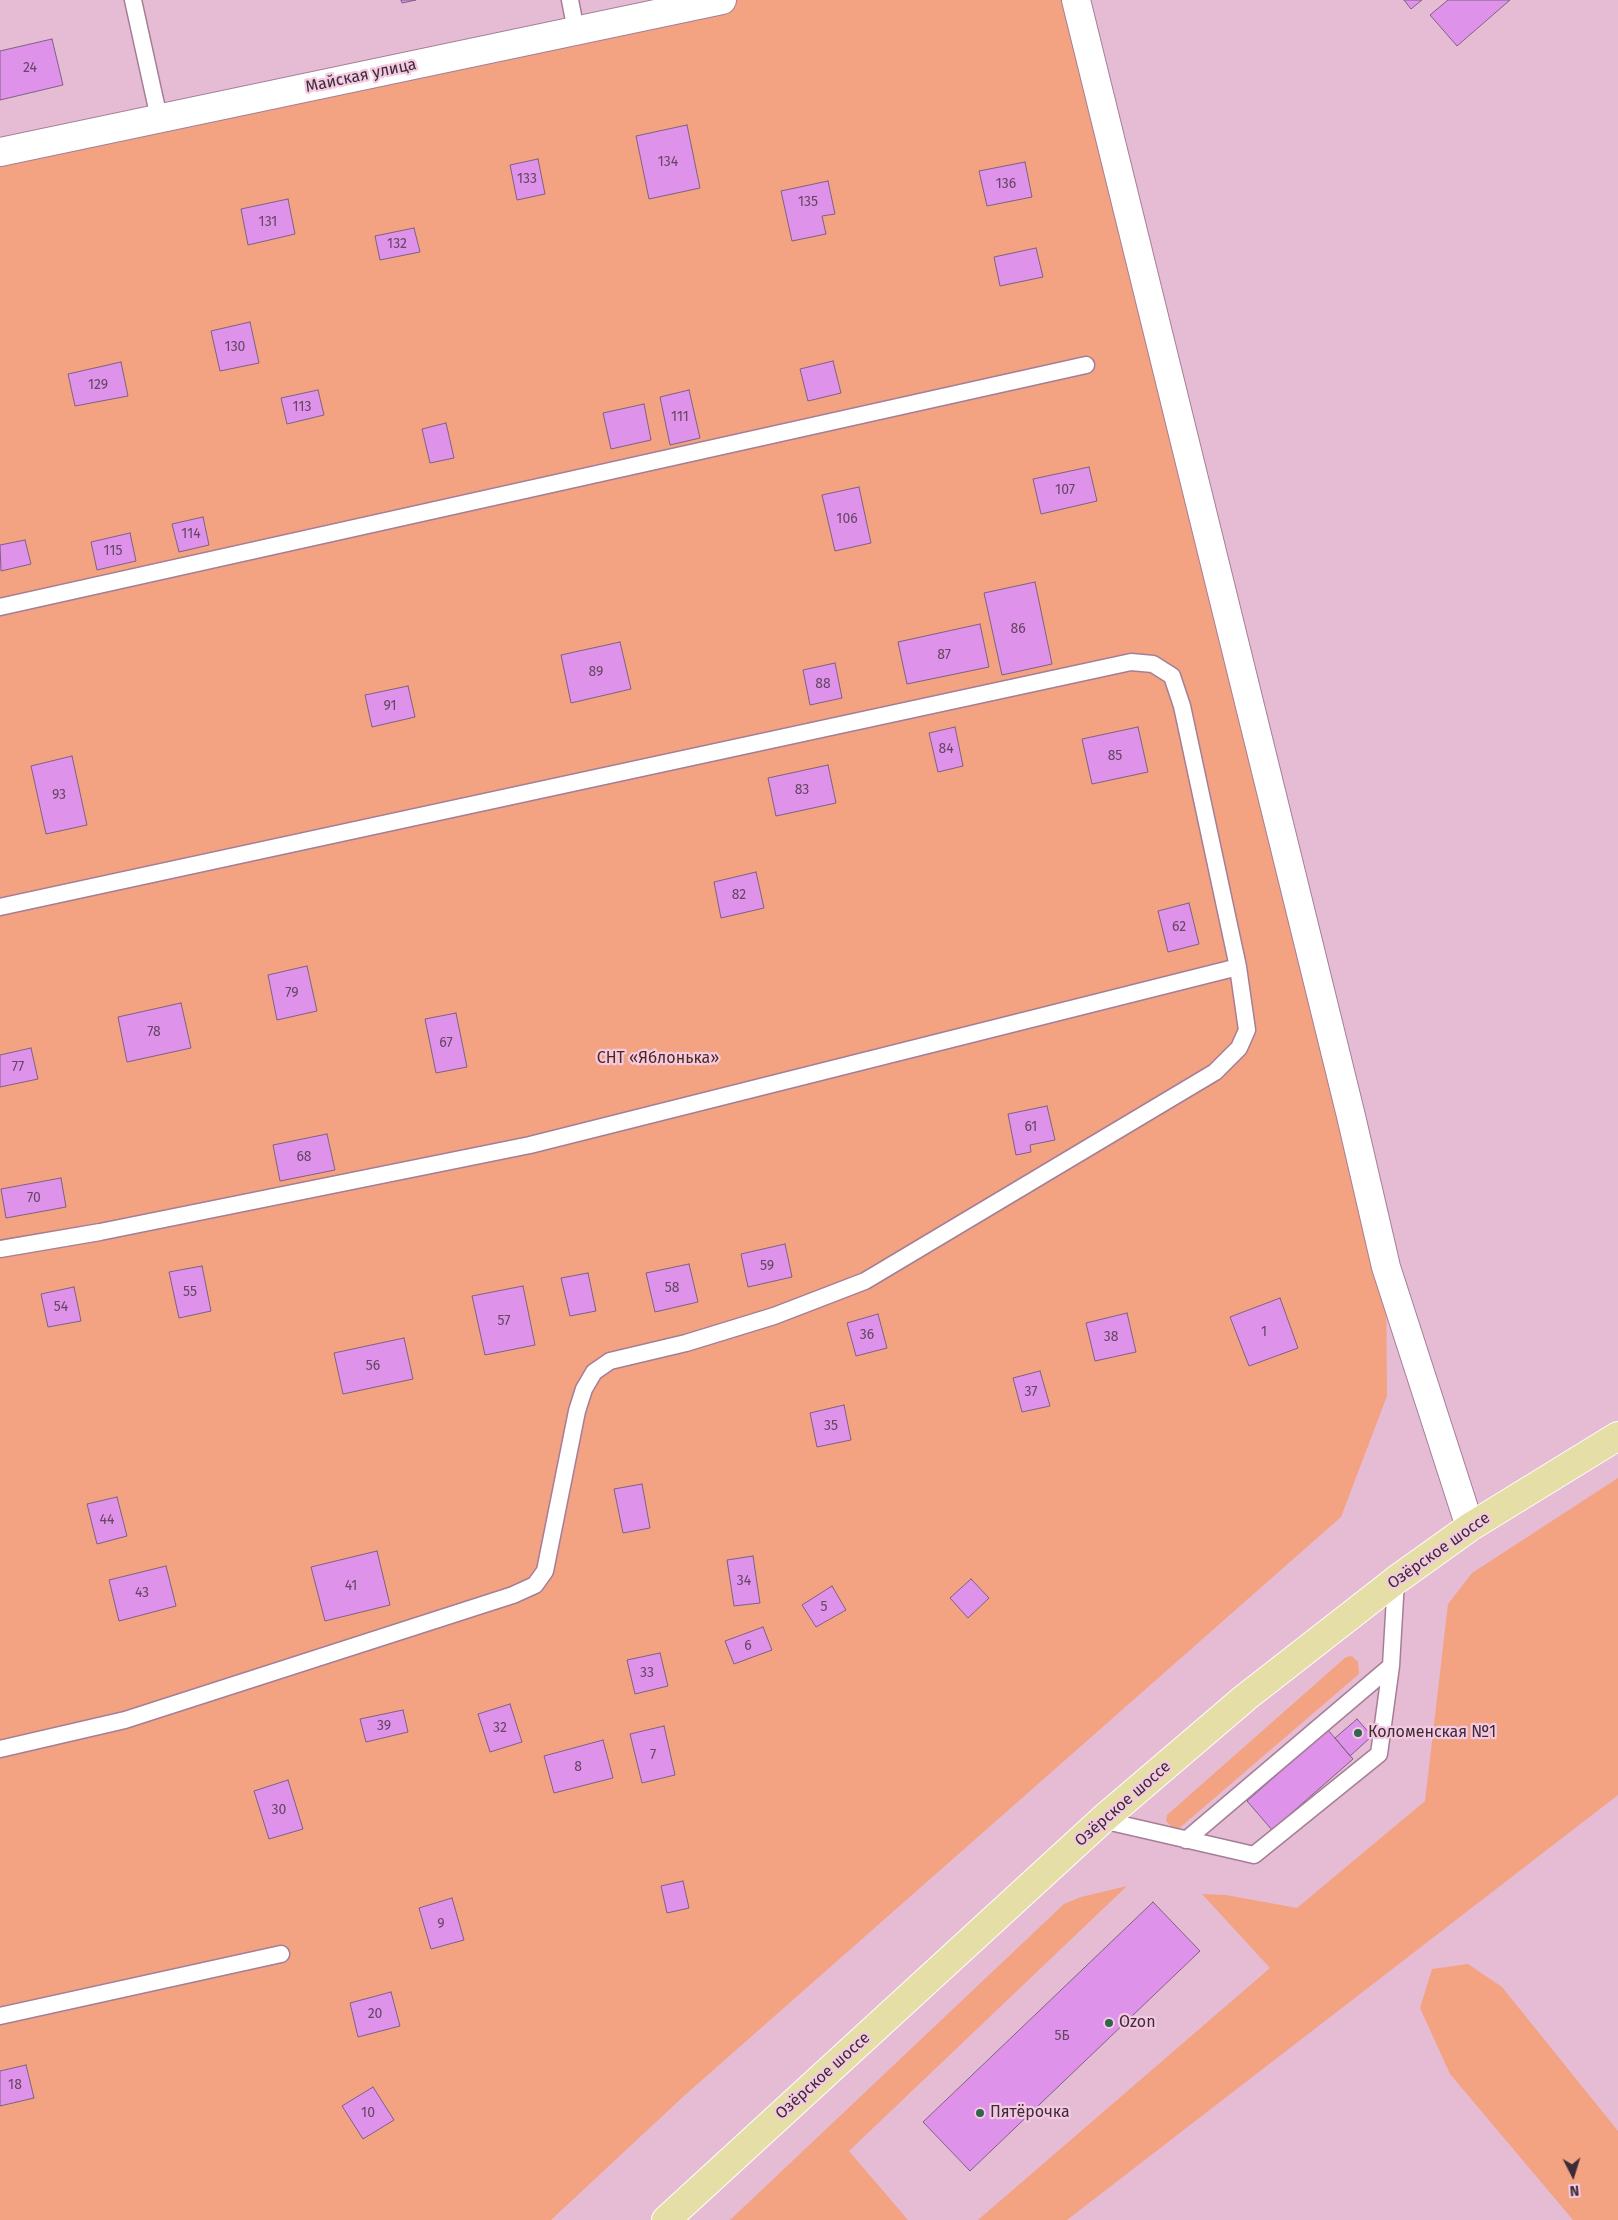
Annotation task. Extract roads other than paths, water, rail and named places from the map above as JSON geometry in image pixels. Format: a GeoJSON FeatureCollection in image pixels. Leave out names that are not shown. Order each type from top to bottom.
{"type":"FeatureCollection","features":[{"type":"Feature","properties":{"kind":"main road","name":"Озёрское шоссе"},"geometry":{"type":"LineString","coordinates":[[666,2220],[1102,1820],[1246,1697],[1396,1580],[1470,1527],[1618,1436]]}},
{"type":"Feature","properties":{"kind":"street","name":"Майская улица"},"geometry":{"type":"LineString","coordinates":[[0,152],[722,0]]}},
{"type":"Feature","properties":{"kind":"street"},"geometry":{"type":"LineString","coordinates":[[1076,0],[1351,1116],[1386,1267],[1470,1527]]}},
{"type":"Feature","properties":{"kind":"lane"},"geometry":{"type":"LineString","coordinates":[[133,0],[159,118]]}},
{"type":"Feature","properties":{"kind":"lane"},"geometry":{"type":"LineString","coordinates":[[570,0],[576,31]]}},
{"type":"Feature","properties":{"kind":"lane"},"geometry":{"type":"LineString","coordinates":[[0,606],[1086,365]]}},
{"type":"Feature","properties":{"kind":"lane"},"geometry":{"type":"LineString","coordinates":[[0,907],[1131,662],[1153,664],[1172,676],[1182,706],[1238,967],[1247,1030],[1239,1048],[1215,1072],[865,1281],[766,1318],[686,1343],[610,1361],[594,1372],[584,1389],[577,1411],[545,1571],[536,1585],[504,1598],[125,1720],[0,1749]]}},
{"type":"Feature","properties":{"kind":"lane"},"geometry":{"type":"LineString","coordinates":[[0,1249],[100,1232],[530,1145],[1238,967]]}},
{"type":"Feature","properties":{"kind":"lane"},"geometry":{"type":"LineString","coordinates":[[1102,1820],[1254,1855],[1379,1754],[1391,1666],[1396,1580]]}},
{"type":"Feature","properties":{"kind":"lane"},"geometry":{"type":"LineString","coordinates":[[1186,1840],[1391,1666]]}},
{"type":"Feature","properties":{"kind":"lane"},"geometry":{"type":"LineString","coordinates":[[0,2016],[281,1954]]}},
{"type":"Feature","properties":{"kind":"place","name":"Коломенская №1"},"geometry":{"type":"Point","coordinates":[1358,1733]}},
{"type":"Feature","properties":{"kind":"place","name":"Ozon"},"geometry":{"type":"Point","coordinates":[1109,2023]}},
{"type":"Feature","properties":{"kind":"place","name":"Пятёрочка"},"geometry":{"type":"Point","coordinates":[980,2113]}},
{"type":"Feature","properties":{"kind":"park label","name":"СНТ «Яблонька»"},"geometry":{"type":"Point","coordinates":[658,1059]}}]}
